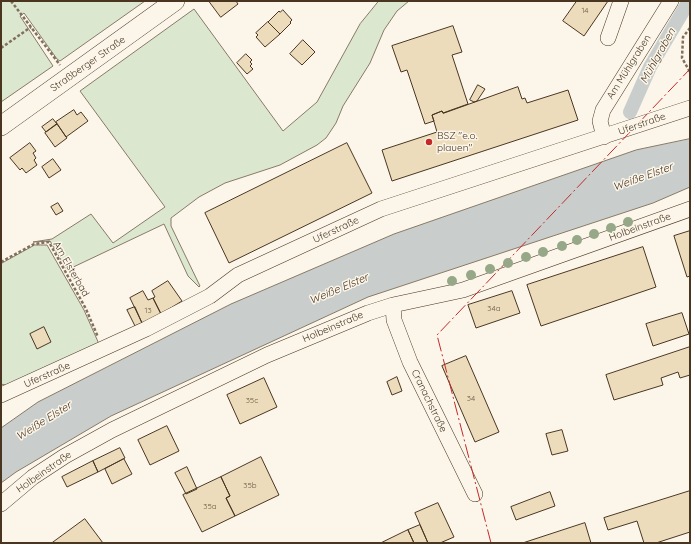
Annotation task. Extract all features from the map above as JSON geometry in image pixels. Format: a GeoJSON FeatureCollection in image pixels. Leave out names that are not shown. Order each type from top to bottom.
{"type":"FeatureCollection","features":[{"type":"Feature","properties":{"kind":"main road","name":"Straßberger Straße"},"geometry":{"type":"LineString","coordinates":[[1,126],[175,1]]}},
{"type":"Feature","properties":{"kind":"street"},"geometry":{"type":"LineString","coordinates":[[608,38],[621,1]]}},
{"type":"Feature","properties":{"kind":"street","name":"Am Mühlgraben"},"geometry":{"type":"LineString","coordinates":[[604,137],[600,121],[603,110],[671,1]]}},
{"type":"Feature","properties":{"kind":"street","name":"Uferstraße"},"geometry":{"type":"LineString","coordinates":[[1,395],[146,329],[210,296],[238,275],[381,209],[690,108]]}},
{"type":"Feature","properties":{"kind":"street","name":"Holbeinstraße"},"geometry":{"type":"LineString","coordinates":[[1,504],[33,477],[65,456],[112,430],[268,355],[368,313],[393,305],[463,290],[690,209]]}},
{"type":"Feature","properties":{"kind":"street","name":"Cranachstraße"},"geometry":{"type":"LineString","coordinates":[[393,305],[394,320],[410,362],[475,494]]}},
{"type":"Feature","properties":{"kind":"path"},"geometry":{"type":"LineString","coordinates":[[11,1],[60,65]]}},
{"type":"Feature","properties":{"kind":"path"},"geometry":{"type":"LineString","coordinates":[[1,48],[31,27]]}},
{"type":"Feature","properties":{"kind":"path"},"geometry":{"type":"LineString","coordinates":[[690,28],[683,37],[682,58],[690,72]]}},
{"type":"Feature","properties":{"kind":"path","name":"Am Elsterbad"},"geometry":{"type":"LineString","coordinates":[[1,262],[34,244],[49,242],[86,309],[104,349]]}},
{"type":"Feature","properties":{"kind":"green space"},"geometry":{"type":"Polygon","coordinates":[[[1,1],[145,1],[60,61],[24,13],[20,16],[53,66],[1,102],[1,1]]]}},
{"type":"Feature","properties":{"kind":"green space"},"geometry":{"type":"Polygon","coordinates":[[[379,1],[409,1],[397,11],[384,30],[370,63],[343,106],[336,123],[326,138],[317,145],[280,165],[225,183],[199,197],[171,218],[171,226],[200,286],[199,287],[188,276],[164,224],[67,270],[50,241],[33,242],[52,239],[91,214],[113,243],[165,207],[80,91],[194,9],[283,131],[317,102],[360,24],[379,1]]]}},
{"type":"Feature","properties":{"kind":"green space"},"geometry":{"type":"Polygon","coordinates":[[[35,245],[47,245],[84,310],[99,344],[13,387],[1,384],[1,264],[35,245]]]}},
{"type":"Feature","properties":{"kind":"water","name":"Weiße Elster"},"geometry":{"type":"Polygon","coordinates":[[[690,139],[690,187],[653,203],[368,297],[111,416],[16,472],[1,483],[1,428],[38,402],[231,304],[394,234],[636,150],[690,139]]]}},
{"type":"Feature","properties":{"kind":"building"},"geometry":{"type":"Polygon","coordinates":[[[209,1],[236,1],[238,4],[221,17],[209,1]]]}},
{"type":"Feature","properties":{"kind":"building"},"geometry":{"type":"Polygon","coordinates":[[[577,1],[608,1],[584,36],[563,21],[577,1]]]}},
{"type":"Feature","properties":{"kind":"building"},"geometry":{"type":"Polygon","coordinates":[[[283,10],[292,20],[280,34],[268,22],[279,11],[280,12],[283,10]]]}},
{"type":"Feature","properties":{"kind":"building"},"geometry":{"type":"Polygon","coordinates":[[[268,22],[280,34],[265,47],[256,37],[258,35],[256,33],[268,22]]]}},
{"type":"Feature","properties":{"kind":"building"},"geometry":{"type":"Polygon","coordinates":[[[453,26],[462,52],[452,55],[468,104],[443,113],[442,111],[432,115],[434,121],[425,124],[407,70],[401,72],[392,46],[453,26]]]}},
{"type":"Feature","properties":{"kind":"building"},"geometry":{"type":"Polygon","coordinates":[[[303,40],[315,52],[302,65],[290,54],[303,40]]]}},
{"type":"Feature","properties":{"kind":"building"},"geometry":{"type":"Polygon","coordinates":[[[246,54],[252,60],[250,62],[252,64],[250,66],[253,69],[247,74],[237,63],[246,54]]]}},
{"type":"Feature","properties":{"kind":"building"},"geometry":{"type":"Polygon","coordinates":[[[478,85],[485,89],[477,101],[474,102],[470,100],[478,85]]]}},
{"type":"Feature","properties":{"kind":"building"},"geometry":{"type":"Polygon","coordinates":[[[518,87],[522,99],[525,98],[527,103],[568,90],[578,120],[392,181],[382,150],[437,132],[432,115],[442,111],[443,113],[518,87]]]}},
{"type":"Feature","properties":{"kind":"building"},"geometry":{"type":"Polygon","coordinates":[[[74,110],[77,115],[81,112],[88,121],[66,137],[56,122],[74,110]]]}},
{"type":"Feature","properties":{"kind":"building"},"geometry":{"type":"Polygon","coordinates":[[[53,119],[57,124],[46,132],[42,127],[53,119]]]}},
{"type":"Feature","properties":{"kind":"building"},"geometry":{"type":"Polygon","coordinates":[[[57,124],[67,138],[55,147],[45,133],[57,124]]]}},
{"type":"Feature","properties":{"kind":"building"},"geometry":{"type":"Polygon","coordinates":[[[30,143],[36,151],[33,153],[36,158],[34,160],[37,165],[26,173],[22,168],[20,170],[10,158],[30,143]]]}},
{"type":"Feature","properties":{"kind":"building"},"geometry":{"type":"Polygon","coordinates":[[[347,143],[372,193],[229,263],[205,213],[347,143]]]}},
{"type":"Feature","properties":{"kind":"building"},"geometry":{"type":"Polygon","coordinates":[[[53,159],[61,170],[49,178],[42,167],[53,159]]]}},
{"type":"Feature","properties":{"kind":"building"},"geometry":{"type":"Polygon","coordinates":[[[58,203],[63,211],[56,215],[51,207],[58,203]]]}},
{"type":"Feature","properties":{"kind":"building"},"geometry":{"type":"Polygon","coordinates":[[[690,231],[690,276],[687,277],[674,236],[690,231]]]}},
{"type":"Feature","properties":{"kind":"building"},"geometry":{"type":"Polygon","coordinates":[[[643,247],[656,287],[541,326],[527,285],[643,247]]]}},
{"type":"Feature","properties":{"kind":"building"},"geometry":{"type":"Polygon","coordinates":[[[168,281],[182,301],[161,314],[153,298],[155,297],[152,291],[168,281]]]}},
{"type":"Feature","properties":{"kind":"building"},"geometry":{"type":"Polygon","coordinates":[[[143,291],[148,300],[153,298],[161,314],[142,323],[130,298],[143,291]]]}},
{"type":"Feature","properties":{"kind":"building"},"geometry":{"type":"Polygon","coordinates":[[[512,291],[520,313],[476,328],[468,305],[512,291]]]}},
{"type":"Feature","properties":{"kind":"building"},"geometry":{"type":"Polygon","coordinates":[[[135,307],[142,323],[135,326],[127,310],[135,307]]]}},
{"type":"Feature","properties":{"kind":"building"},"geometry":{"type":"Polygon","coordinates":[[[682,313],[689,334],[653,346],[646,324],[682,313]]]}},
{"type":"Feature","properties":{"kind":"building"},"geometry":{"type":"Polygon","coordinates":[[[44,327],[51,342],[37,349],[30,334],[44,327]]]}},
{"type":"Feature","properties":{"kind":"building"},"geometry":{"type":"Polygon","coordinates":[[[690,347],[690,375],[680,378],[678,372],[661,378],[663,385],[614,400],[606,375],[690,347]]]}},
{"type":"Feature","properties":{"kind":"building"},"geometry":{"type":"Polygon","coordinates":[[[466,356],[499,432],[475,442],[442,366],[466,356]]]}},
{"type":"Feature","properties":{"kind":"building"},"geometry":{"type":"Polygon","coordinates":[[[397,377],[402,391],[392,395],[387,382],[397,377]]]}},
{"type":"Feature","properties":{"kind":"building"},"geometry":{"type":"Polygon","coordinates":[[[264,378],[277,407],[240,424],[227,395],[264,378]]]}},
{"type":"Feature","properties":{"kind":"building"},"geometry":{"type":"Polygon","coordinates":[[[167,426],[179,451],[150,465],[138,440],[167,426]]]}},
{"type":"Feature","properties":{"kind":"building"},"geometry":{"type":"Polygon","coordinates":[[[562,430],[568,451],[552,455],[546,434],[562,430]]]}},
{"type":"Feature","properties":{"kind":"building"},"geometry":{"type":"Polygon","coordinates":[[[120,448],[125,458],[98,472],[93,461],[120,448]]]}},
{"type":"Feature","properties":{"kind":"building"},"geometry":{"type":"Polygon","coordinates":[[[261,457],[279,495],[235,516],[226,498],[230,496],[221,477],[261,457]]]}},
{"type":"Feature","properties":{"kind":"building"},"geometry":{"type":"Polygon","coordinates":[[[124,459],[132,474],[112,484],[105,469],[124,459]]]}},
{"type":"Feature","properties":{"kind":"building"},"geometry":{"type":"Polygon","coordinates":[[[93,461],[98,472],[67,487],[62,477],[93,461]]]}},
{"type":"Feature","properties":{"kind":"building"},"geometry":{"type":"Polygon","coordinates":[[[187,467],[197,489],[186,494],[175,473],[187,467]]]}},
{"type":"Feature","properties":{"kind":"building"},"geometry":{"type":"Polygon","coordinates":[[[221,477],[230,496],[226,498],[235,516],[202,532],[183,495],[221,477]]]}},
{"type":"Feature","properties":{"kind":"building"},"geometry":{"type":"Polygon","coordinates":[[[690,491],[690,532],[656,543],[644,543],[637,521],[608,530],[604,518],[690,491]]]}},
{"type":"Feature","properties":{"kind":"building"},"geometry":{"type":"Polygon","coordinates":[[[550,492],[555,506],[516,520],[511,507],[550,492]]]}},
{"type":"Feature","properties":{"kind":"building"},"geometry":{"type":"Polygon","coordinates":[[[438,503],[454,537],[440,543],[428,543],[415,513],[438,503]]]}},
{"type":"Feature","properties":{"kind":"building"},"geometry":{"type":"Polygon","coordinates":[[[85,519],[103,543],[52,543],[85,519]]]}},
{"type":"Feature","properties":{"kind":"building"},"geometry":{"type":"Polygon","coordinates":[[[585,523],[591,543],[523,543],[585,523]]]}},
{"type":"Feature","properties":{"kind":"building"},"geometry":{"type":"Polygon","coordinates":[[[420,525],[428,543],[414,543],[408,530],[420,525]]]}},
{"type":"Feature","properties":{"kind":"building"},"geometry":{"type":"Polygon","coordinates":[[[408,530],[414,543],[381,543],[408,530]]]}},
{"type":"Feature","properties":{"kind":"waterway","name":"Mühlgraben"},"geometry":{"type":"LineString","coordinates":[[630,112],[650,67],[689,1]]}},
{"type":"Feature","properties":{"kind":"power"},"geometry":{"type":"LineString","coordinates":[[491,543],[437,335],[690,69]]}},
{"type":"Feature","properties":{"kind":"place","name":"BSZ \"e.o. plauen\""},"geometry":{"type":"Point","coordinates":[429,142]}}]}
